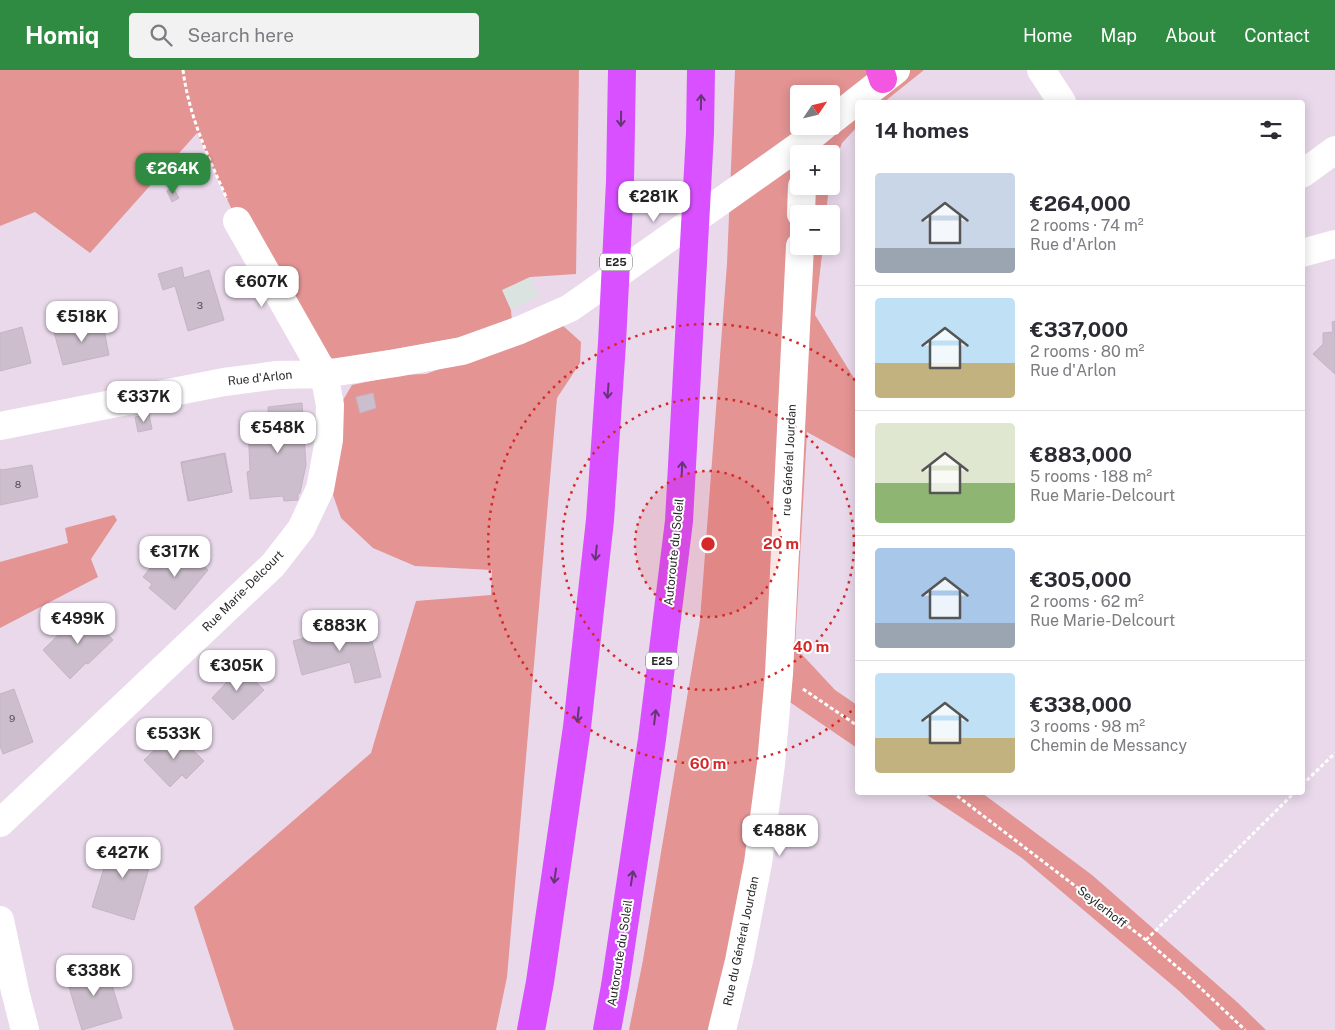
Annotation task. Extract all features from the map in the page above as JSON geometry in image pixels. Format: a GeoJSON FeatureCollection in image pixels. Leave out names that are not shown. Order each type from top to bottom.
{"type":"FeatureCollection","features":[{"type":"Feature","properties":{"kind":"highway","name":"E25"},"geometry":{"type":"LineString","coordinates":[[531,1030],[540,982],[577,727],[600,520],[612,343],[620,182],[622,70]]}},
{"type":"Feature","properties":{"kind":"highway","name":"Autoroute du Soleil"},"geometry":{"type":"LineString","coordinates":[[607,1030],[652,740],[679,521],[700,133],[701,70]]}},
{"type":"Feature","properties":{"kind":"street"},"geometry":{"type":"LineString","coordinates":[[1042,70],[1061,100]]}},
{"type":"Feature","properties":{"kind":"street"},"geometry":{"type":"LineString","coordinates":[[855,100],[886,73]]}},
{"type":"Feature","properties":{"kind":"street"},"geometry":{"type":"LineString","coordinates":[[840,113],[855,100]]}},
{"type":"Feature","properties":{"kind":"street","name":"Rue d'Arlon"},"geometry":{"type":"LineString","coordinates":[[807,145],[816,135]]}},
{"type":"Feature","properties":{"kind":"street"},"geometry":{"type":"LineString","coordinates":[[1305,172],[1335,150]]}},
{"type":"Feature","properties":{"kind":"street","name":"Rue d'Arlon"},"geometry":{"type":"LineString","coordinates":[[0,426],[224,382],[277,375],[324,374],[462,351],[520,330],[570,308],[790,158]]}},
{"type":"Feature","properties":{"kind":"street","name":"Rue Marie-Delcourt"},"geometry":{"type":"LineString","coordinates":[[0,823],[273,565],[301,529],[320,489],[329,440],[330,405],[324,374],[237,221]]}},
{"type":"Feature","properties":{"kind":"street"},"geometry":{"type":"LineString","coordinates":[[1305,252],[1334,243]]}},
{"type":"Feature","properties":{"kind":"street","name":"rue Général Jourdan"},"geometry":{"type":"LineString","coordinates":[[779,674],[800,255]]}},
{"type":"Feature","properties":{"kind":"street","name":"Rue du Général Jourdan"},"geometry":{"type":"LineString","coordinates":[[722,1030],[739,961],[758,863],[771,764],[779,674]]}},
{"type":"Feature","properties":{"kind":"street"},"geometry":{"type":"LineString","coordinates":[[0,920],[25,1030]]}},
{"type":"Feature","properties":{"kind":"path"},"geometry":{"type":"LineString","coordinates":[[183,70],[185,85],[198,133],[237,221]]}},
{"type":"Feature","properties":{"kind":"path"},"geometry":{"type":"LineString","coordinates":[[779,674],[855,724]]}},
{"type":"Feature","properties":{"kind":"path"},"geometry":{"type":"LineString","coordinates":[[1305,782],[1335,753]]}},
{"type":"Feature","properties":{"kind":"path","name":"Seylerhoff"},"geometry":{"type":"LineString","coordinates":[[956,795],[1146,940],[1245,1030]]}},
{"type":"Feature","properties":{"kind":"path"},"geometry":{"type":"LineString","coordinates":[[1146,940],[1292,795]]}},
{"type":"Feature","properties":{"kind":"shaded area"},"geometry":{"type":"Polygon","coordinates":[[[0,70],[579,70],[576,274],[530,277],[502,290],[511,310],[512,322],[457,338],[334,360],[315,345],[237,221],[197,133],[90,253],[35,212],[0,226],[0,70]]]}},
{"type":"Feature","properties":{"kind":"shaded area"},"geometry":{"type":"Polygon","coordinates":[[[735,70],[924,70],[886,100],[855,100],[855,129],[842,143],[840,148],[840,145],[790,145],[790,195],[828,195],[827,205],[790,205],[790,255],[822,255],[815,315],[855,380],[855,458],[807,432],[795,647],[835,690],[855,704],[855,747],[778,694],[722,1030],[629,1030],[643,960],[700,620],[727,264],[735,70]]]}},
{"type":"Feature","properties":{"kind":"shaded area"},"geometry":{"type":"Polygon","coordinates":[[[530,277],[539,296],[511,310],[502,290],[530,277]]]}},
{"type":"Feature","properties":{"kind":"shaded area"},"geometry":{"type":"Polygon","coordinates":[[[561,324],[581,342],[580,363],[557,398],[507,977],[496,1030],[234,1030],[194,907],[371,753],[416,601],[491,595],[492,570],[415,566],[373,548],[341,518],[331,489],[343,400],[352,385],[399,375],[426,374],[561,324]]]}},
{"type":"Feature","properties":{"kind":"shaded area"},"geometry":{"type":"Polygon","coordinates":[[[114,515],[117,520],[91,559],[98,577],[0,628],[0,562],[68,543],[65,528],[114,515]]]}},
{"type":"Feature","properties":{"kind":"shaded area"},"geometry":{"type":"Polygon","coordinates":[[[927,795],[985,795],[1092,875],[1237,1002],[1266,1030],[1221,1030],[1178,990],[1022,858],[927,795]]]}},
{"type":"Feature","properties":{"kind":"building"},"geometry":{"type":"Polygon","coordinates":[[[173,187],[179,198],[172,202],[167,191],[173,187]]]}},
{"type":"Feature","properties":{"kind":"building"},"geometry":{"type":"Polygon","coordinates":[[[182,267],[184,278],[209,270],[224,320],[188,331],[175,286],[163,290],[158,274],[182,267]]]}},
{"type":"Feature","properties":{"kind":"building"},"geometry":{"type":"Polygon","coordinates":[[[102,319],[109,355],[63,365],[54,332],[102,319]]]}},
{"type":"Feature","properties":{"kind":"building"},"geometry":{"type":"Polygon","coordinates":[[[1335,321],[1335,374],[1313,354],[1323,344],[1323,333],[1333,332],[1332,322],[1335,321]]]}},
{"type":"Feature","properties":{"kind":"building"},"geometry":{"type":"Polygon","coordinates":[[[22,327],[31,363],[0,371],[0,333],[22,327]]]}},
{"type":"Feature","properties":{"kind":"building"},"geometry":{"type":"Polygon","coordinates":[[[373,393],[376,408],[360,413],[356,397],[373,393]]]}},
{"type":"Feature","properties":{"kind":"building"},"geometry":{"type":"Polygon","coordinates":[[[302,403],[306,465],[298,500],[284,501],[283,496],[250,499],[247,472],[250,471],[248,423],[269,423],[268,407],[302,403]]]}},
{"type":"Feature","properties":{"kind":"building"},"geometry":{"type":"Polygon","coordinates":[[[149,414],[152,429],[138,432],[135,417],[149,414]]]}},
{"type":"Feature","properties":{"kind":"building"},"geometry":{"type":"Polygon","coordinates":[[[225,453],[232,492],[189,501],[181,462],[225,453]]]}},
{"type":"Feature","properties":{"kind":"building"},"geometry":{"type":"Polygon","coordinates":[[[224,454],[232,492],[188,501],[181,463],[224,454]]]}},
{"type":"Feature","properties":{"kind":"building"},"geometry":{"type":"Polygon","coordinates":[[[32,465],[38,497],[0,505],[0,469],[32,465]]]}},
{"type":"Feature","properties":{"kind":"building"},"geometry":{"type":"Polygon","coordinates":[[[181,548],[208,570],[175,610],[149,588],[152,584],[143,577],[159,557],[168,565],[181,548]]]}},
{"type":"Feature","properties":{"kind":"building"},"geometry":{"type":"Polygon","coordinates":[[[84,610],[113,640],[70,679],[43,650],[84,610]]]}},
{"type":"Feature","properties":{"kind":"building"},"geometry":{"type":"Polygon","coordinates":[[[367,622],[381,677],[355,683],[350,662],[302,675],[293,641],[367,622]]]}},
{"type":"Feature","properties":{"kind":"building"},"geometry":{"type":"Polygon","coordinates":[[[238,664],[264,690],[233,720],[212,698],[227,682],[223,678],[238,664]]]}},
{"type":"Feature","properties":{"kind":"building"},"geometry":{"type":"Polygon","coordinates":[[[14,689],[33,742],[3,754],[0,746],[0,694],[14,689]]]}},
{"type":"Feature","properties":{"kind":"building"},"geometry":{"type":"Polygon","coordinates":[[[174,731],[204,761],[186,779],[182,775],[170,787],[144,760],[174,731]]]}},
{"type":"Feature","properties":{"kind":"building"},"geometry":{"type":"Polygon","coordinates":[[[113,839],[154,851],[134,920],[92,907],[113,839]]]}},
{"type":"Feature","properties":{"kind":"building"},"geometry":{"type":"Polygon","coordinates":[[[106,965],[122,1018],[82,1030],[66,977],[106,965]]]}}]}
